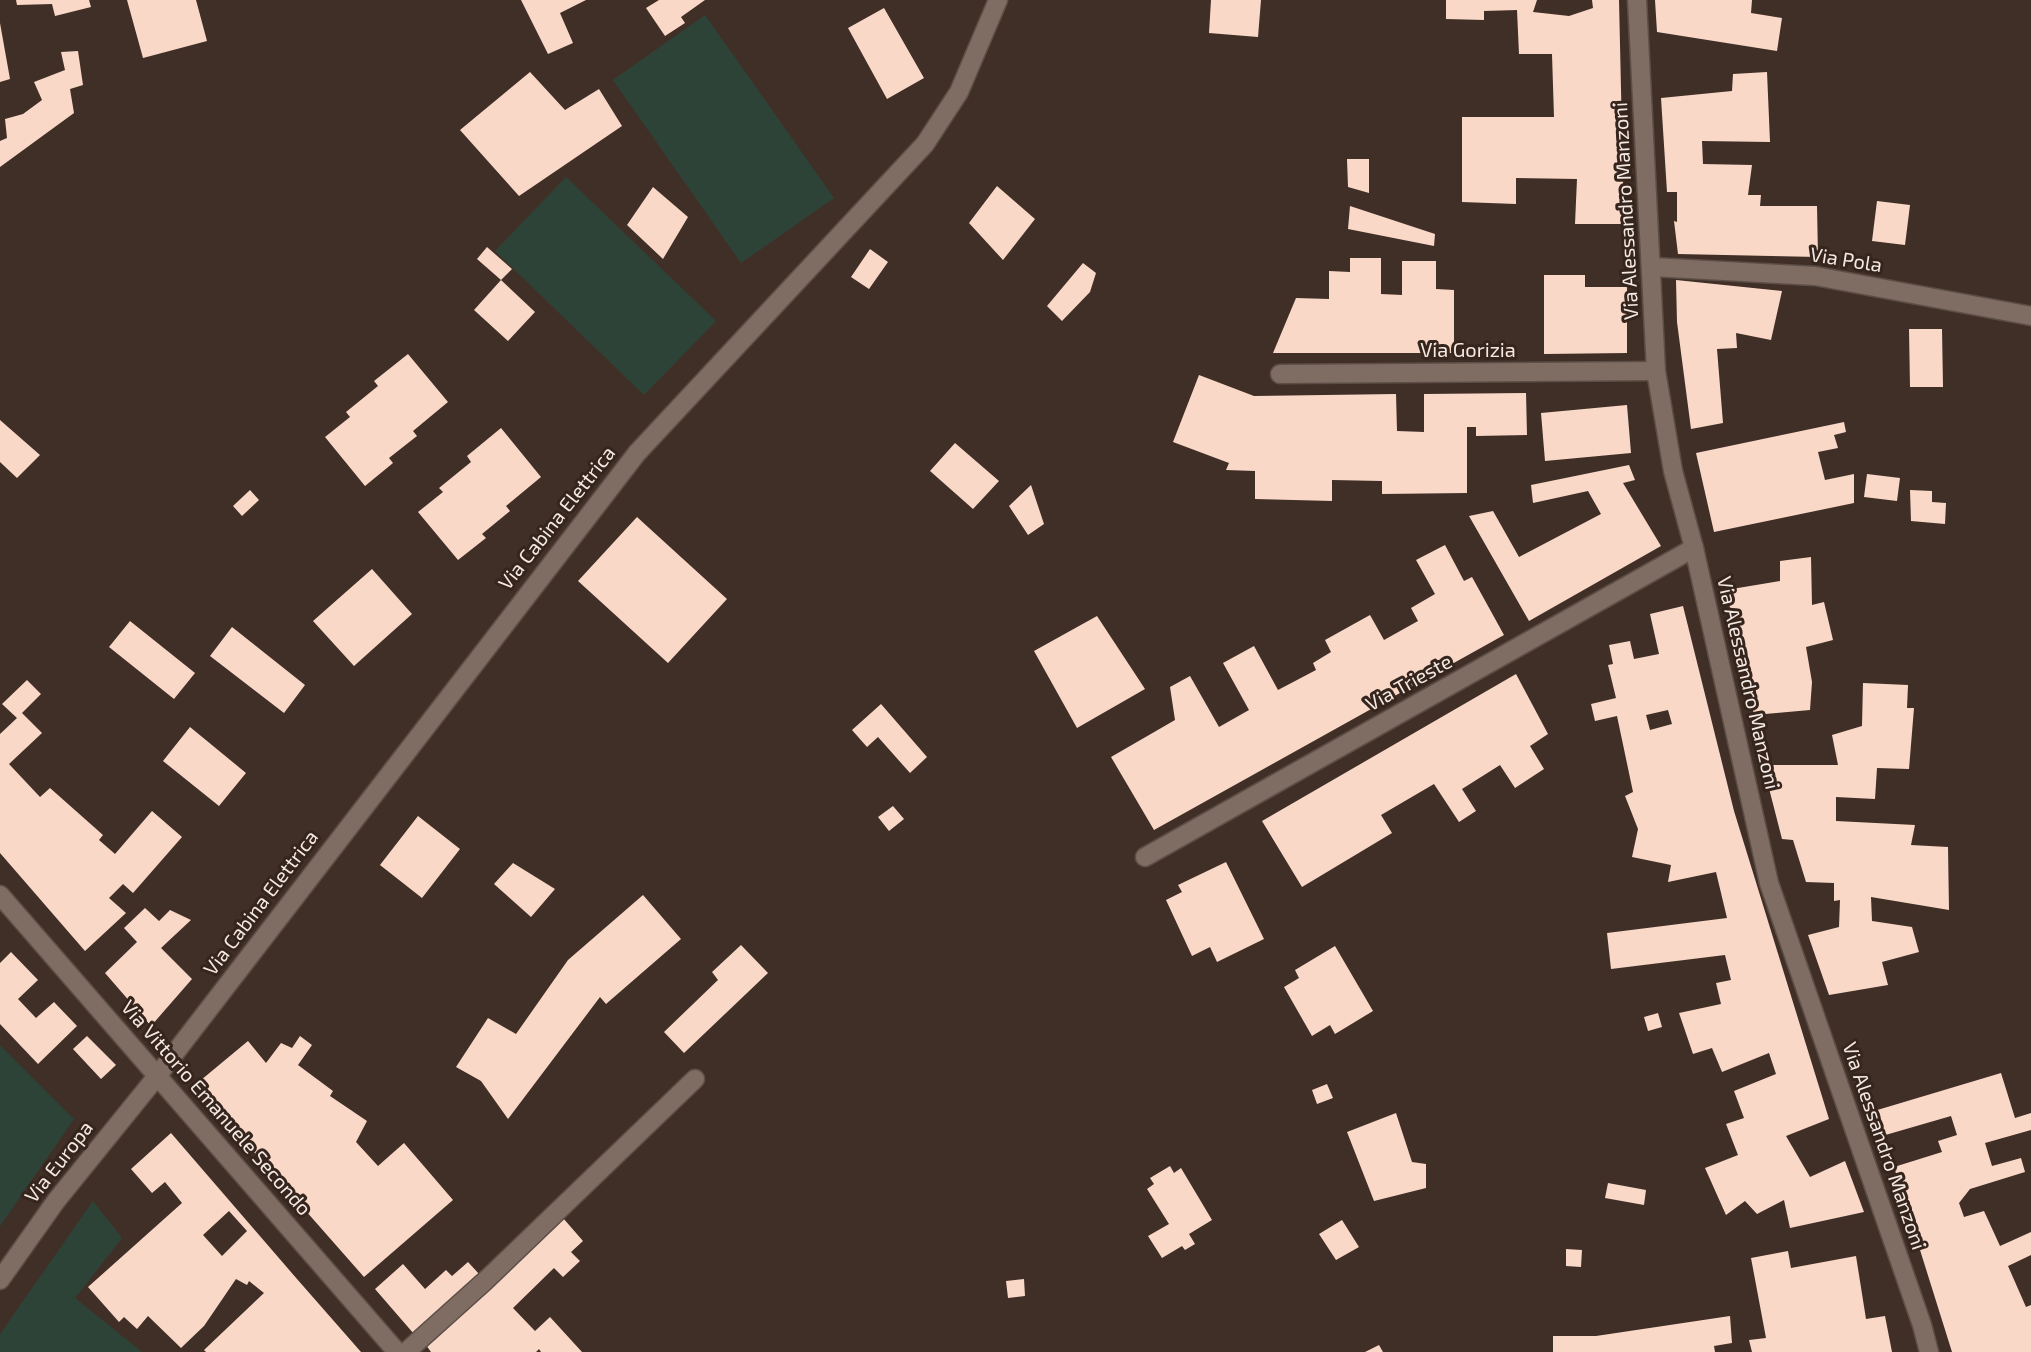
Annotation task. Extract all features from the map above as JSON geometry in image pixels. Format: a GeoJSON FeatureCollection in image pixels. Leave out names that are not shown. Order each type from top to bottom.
{"type":"FeatureCollection","features":[{"type":"Feature","properties":{"kind":"street","name":"Via Cabina Elettrica"},"geometry":{"type":"LineString","coordinates":[[158,1075],[637,453],[925,144],[959,92],[998,0]]}},
{"type":"Feature","properties":{"kind":"street","name":"Via Alessandro Manzoni"},"geometry":{"type":"LineString","coordinates":[[1637,0],[1656,371],[1673,471],[1694,548],[1769,884],[1922,1325],[1929,1352]]}},
{"type":"Feature","properties":{"kind":"street","name":"Via Pola"},"geometry":{"type":"LineString","coordinates":[[1652,267],[1815,276],[2031,316]]}},
{"type":"Feature","properties":{"kind":"street","name":"Via Gorizia"},"geometry":{"type":"LineString","coordinates":[[1280,374],[1656,371]]}},
{"type":"Feature","properties":{"kind":"street","name":"Via Trieste"},"geometry":{"type":"LineString","coordinates":[[1145,857],[1694,548]]}},
{"type":"Feature","properties":{"kind":"street","name":"Via Vittorio Emanuele Secondo"},"geometry":{"type":"LineString","coordinates":[[0,895],[397,1352]]}},
{"type":"Feature","properties":{"kind":"street","name":"Via Europa"},"geometry":{"type":"LineString","coordinates":[[0,1280],[56,1201],[158,1075]]}},
{"type":"Feature","properties":{"kind":"street"},"geometry":{"type":"LineString","coordinates":[[406,1352],[485,1281],[695,1079]]}},
{"type":"Feature","properties":{"kind":"green space"},"geometry":{"type":"Polygon","coordinates":[[[705,15],[834,198],[741,263],[613,80],[705,15]]]}},
{"type":"Feature","properties":{"kind":"green space"},"geometry":{"type":"Polygon","coordinates":[[[566,177],[716,321],[644,395],[495,251],[566,177]]]}},
{"type":"Feature","properties":{"kind":"green space"},"geometry":{"type":"Polygon","coordinates":[[[0,1045],[74,1119],[0,1226],[0,1045]]]}},
{"type":"Feature","properties":{"kind":"green space"},"geometry":{"type":"Polygon","coordinates":[[[93,1201],[122,1238],[75,1298],[142,1352],[0,1352],[0,1334],[93,1201]]]}},
{"type":"Feature","properties":{"kind":"building"},"geometry":{"type":"Polygon","coordinates":[[[16,0],[89,0],[91,7],[55,16],[52,4],[17,5],[16,0]]]}},
{"type":"Feature","properties":{"kind":"building"},"geometry":{"type":"Polygon","coordinates":[[[127,0],[196,0],[207,41],[143,58],[127,0]]]}},
{"type":"Feature","properties":{"kind":"building"},"geometry":{"type":"Polygon","coordinates":[[[521,0],[586,0],[560,13],[573,43],[548,54],[521,0]]]}},
{"type":"Feature","properties":{"kind":"building"},"geometry":{"type":"Polygon","coordinates":[[[659,0],[705,0],[681,17],[685,23],[665,36],[646,8],[659,0]]]}},
{"type":"Feature","properties":{"kind":"building"},"geometry":{"type":"Polygon","coordinates":[[[1211,0],[1261,0],[1258,37],[1209,33],[1211,0]]]}},
{"type":"Feature","properties":{"kind":"building"},"geometry":{"type":"Polygon","coordinates":[[[1446,0],[1537,0],[1533,12],[1569,16],[1593,8],[1592,0],[1619,0],[1624,224],[1575,224],[1577,179],[1516,178],[1516,204],[1462,202],[1462,117],[1554,117],[1552,54],[1519,54],[1517,10],[1484,11],[1484,20],[1446,19],[1446,0]]]}},
{"type":"Feature","properties":{"kind":"building"},"geometry":{"type":"Polygon","coordinates":[[[1655,0],[1752,0],[1751,13],[1782,18],[1777,51],[1657,32],[1655,0]]]}},
{"type":"Feature","properties":{"kind":"building"},"geometry":{"type":"Polygon","coordinates":[[[884,8],[924,78],[887,99],[848,28],[884,8]]]}},
{"type":"Feature","properties":{"kind":"building"},"geometry":{"type":"Polygon","coordinates":[[[0,23],[10,79],[0,82],[0,23]]]}},
{"type":"Feature","properties":{"kind":"building"},"geometry":{"type":"Polygon","coordinates":[[[78,51],[83,85],[70,89],[74,113],[0,167],[0,141],[7,138],[5,119],[23,114],[42,100],[34,82],[65,70],[61,52],[78,51]]]}},
{"type":"Feature","properties":{"kind":"building"},"geometry":{"type":"Polygon","coordinates":[[[530,72],[565,110],[599,89],[622,126],[519,196],[460,130],[530,72]]]}},
{"type":"Feature","properties":{"kind":"building"},"geometry":{"type":"Polygon","coordinates":[[[1767,72],[1770,142],[1702,141],[1703,164],[1752,165],[1748,195],[1761,195],[1760,206],[1817,206],[1818,257],[1678,254],[1674,221],[1677,222],[1677,192],[1667,192],[1661,98],[1732,91],[1733,74],[1767,72]]]}},
{"type":"Feature","properties":{"kind":"building"},"geometry":{"type":"Polygon","coordinates":[[[1347,159],[1369,159],[1369,193],[1348,187],[1347,159]]]}},
{"type":"Feature","properties":{"kind":"building"},"geometry":{"type":"Polygon","coordinates":[[[997,186],[1035,219],[1003,260],[969,223],[997,186]]]}},
{"type":"Feature","properties":{"kind":"building"},"geometry":{"type":"Polygon","coordinates":[[[653,187],[688,217],[663,259],[627,225],[653,187]]]}},
{"type":"Feature","properties":{"kind":"building"},"geometry":{"type":"Polygon","coordinates":[[[1877,201],[1910,205],[1905,245],[1872,241],[1877,201]]]}},
{"type":"Feature","properties":{"kind":"building"},"geometry":{"type":"Polygon","coordinates":[[[1350,206],[1435,234],[1434,246],[1348,229],[1350,206]]]}},
{"type":"Feature","properties":{"kind":"building"},"geometry":{"type":"Polygon","coordinates":[[[487,247],[512,269],[501,280],[477,259],[487,247]]]}},
{"type":"Feature","properties":{"kind":"building"},"geometry":{"type":"Polygon","coordinates":[[[870,249],[888,262],[869,289],[851,277],[870,249]]]}},
{"type":"Feature","properties":{"kind":"building"},"geometry":{"type":"Polygon","coordinates":[[[1350,258],[1381,258],[1381,294],[1402,295],[1402,261],[1436,261],[1436,289],[1454,290],[1454,353],[1273,353],[1296,298],[1329,299],[1329,271],[1350,272],[1350,258]]]}},
{"type":"Feature","properties":{"kind":"building"},"geometry":{"type":"Polygon","coordinates":[[[1083,263],[1096,273],[1090,292],[1062,321],[1047,306],[1083,263]]]}},
{"type":"Feature","properties":{"kind":"building"},"geometry":{"type":"Polygon","coordinates":[[[1544,275],[1585,275],[1585,287],[1627,287],[1627,353],[1544,354],[1544,275]]]}},
{"type":"Feature","properties":{"kind":"building"},"geometry":{"type":"Polygon","coordinates":[[[501,280],[535,312],[508,341],[474,310],[501,280]]]}},
{"type":"Feature","properties":{"kind":"building"},"geometry":{"type":"Polygon","coordinates":[[[1676,280],[1782,291],[1771,340],[1736,333],[1737,348],[1717,349],[1723,423],[1691,429],[1677,322],[1676,280]]]}},
{"type":"Feature","properties":{"kind":"building"},"geometry":{"type":"Polygon","coordinates":[[[1909,329],[1942,329],[1943,387],[1910,387],[1909,329]]]}},
{"type":"Feature","properties":{"kind":"building"},"geometry":{"type":"Polygon","coordinates":[[[408,354],[448,402],[413,431],[417,436],[389,458],[393,463],[365,486],[325,437],[350,417],[346,412],[378,386],[374,381],[408,354]]]}},
{"type":"Feature","properties":{"kind":"building"},"geometry":{"type":"Polygon","coordinates":[[[1199,375],[1254,396],[1396,394],[1397,431],[1424,432],[1424,394],[1526,393],[1527,435],[1476,436],[1476,427],[1467,427],[1467,493],[1382,494],[1382,481],[1332,480],[1332,501],[1255,499],[1255,471],[1226,470],[1229,463],[1173,442],[1199,375]]]}},
{"type":"Feature","properties":{"kind":"building"},"geometry":{"type":"Polygon","coordinates":[[[1627,405],[1631,453],[1545,461],[1541,413],[1627,405]]]}},
{"type":"Feature","properties":{"kind":"building"},"geometry":{"type":"Polygon","coordinates":[[[0,420],[40,455],[17,478],[0,462],[0,420]]]}},
{"type":"Feature","properties":{"kind":"building"},"geometry":{"type":"Polygon","coordinates":[[[1844,422],[1846,432],[1834,435],[1838,448],[1818,452],[1825,480],[1854,474],[1854,503],[1714,532],[1696,453],[1844,422]]]}},
{"type":"Feature","properties":{"kind":"building"},"geometry":{"type":"Polygon","coordinates":[[[501,428],[541,477],[506,506],[510,511],[482,534],[486,538],[458,560],[418,512],[443,492],[439,488],[471,462],[467,456],[501,428]]]}},
{"type":"Feature","properties":{"kind":"building"},"geometry":{"type":"Polygon","coordinates":[[[955,443],[999,481],[973,509],[930,471],[955,443]]]}},
{"type":"Feature","properties":{"kind":"building"},"geometry":{"type":"Polygon","coordinates":[[[1629,465],[1635,480],[1623,483],[1661,546],[1529,621],[1469,516],[1493,511],[1519,557],[1601,514],[1588,491],[1533,503],[1531,485],[1629,465]]]}},
{"type":"Feature","properties":{"kind":"building"},"geometry":{"type":"Polygon","coordinates":[[[1867,474],[1900,478],[1897,501],[1864,497],[1867,474]]]}},
{"type":"Feature","properties":{"kind":"building"},"geometry":{"type":"Polygon","coordinates":[[[1031,485],[1044,524],[1028,535],[1009,506],[1031,485]]]}},
{"type":"Feature","properties":{"kind":"building"},"geometry":{"type":"Polygon","coordinates":[[[250,490],[259,500],[242,516],[233,506],[250,490]]]}},
{"type":"Feature","properties":{"kind":"building"},"geometry":{"type":"Polygon","coordinates":[[[1910,490],[1932,491],[1932,502],[1946,503],[1945,524],[1911,521],[1910,490]]]}},
{"type":"Feature","properties":{"kind":"building"},"geometry":{"type":"Polygon","coordinates":[[[637,517],[727,599],[668,663],[578,581],[637,517]]]}},
{"type":"Feature","properties":{"kind":"building"},"geometry":{"type":"Polygon","coordinates":[[[1445,545],[1464,581],[1472,577],[1504,635],[1154,830],[1111,757],[1175,720],[1170,687],[1190,676],[1219,727],[1249,710],[1223,663],[1254,646],[1278,690],[1316,670],[1313,663],[1331,652],[1325,640],[1370,615],[1384,640],[1418,621],[1411,608],[1435,594],[1416,560],[1445,545]]]}},
{"type":"Feature","properties":{"kind":"building"},"geometry":{"type":"Polygon","coordinates":[[[1811,557],[1812,605],[1824,602],[1833,640],[1806,647],[1812,682],[1810,710],[1754,715],[1726,590],[1780,581],[1780,561],[1811,557]]]}},
{"type":"Feature","properties":{"kind":"building"},"geometry":{"type":"Polygon","coordinates":[[[372,569],[412,614],[354,666],[313,621],[372,569]]]}},
{"type":"Feature","properties":{"kind":"building"},"geometry":{"type":"Polygon","coordinates":[[[1683,606],[1734,811],[1829,1119],[1786,1136],[1810,1177],[1845,1161],[1864,1212],[1790,1228],[1784,1200],[1757,1214],[1745,1201],[1726,1215],[1705,1168],[1738,1155],[1726,1124],[1744,1118],[1734,1091],[1776,1074],[1769,1053],[1722,1072],[1712,1048],[1693,1054],[1679,1013],[1721,1004],[1716,983],[1731,980],[1725,955],[1611,969],[1607,933],[1727,918],[1716,872],[1668,882],[1671,865],[1632,857],[1638,829],[1625,796],[1633,792],[1617,716],[1595,721],[1591,704],[1616,698],[1608,665],[1613,664],[1609,645],[1630,641],[1634,659],[1659,654],[1650,614],[1683,606]],[[1668,710],[1646,715],[1650,730],[1672,724],[1668,710]]]}},
{"type":"Feature","properties":{"kind":"building"},"geometry":{"type":"Polygon","coordinates":[[[1097,616],[1145,689],[1077,728],[1034,651],[1097,616]]]}},
{"type":"Feature","properties":{"kind":"building"},"geometry":{"type":"Polygon","coordinates":[[[130,621],[195,673],[174,699],[109,647],[130,621]]]}},
{"type":"Feature","properties":{"kind":"building"},"geometry":{"type":"Polygon","coordinates":[[[232,627],[305,685],[284,713],[210,656],[232,627]]]}},
{"type":"Feature","properties":{"kind":"building"},"geometry":{"type":"Polygon","coordinates":[[[1516,674],[1548,734],[1530,746],[1544,769],[1515,788],[1500,765],[1462,789],[1476,811],[1459,822],[1434,784],[1381,815],[1392,833],[1302,887],[1262,821],[1516,674]]]}},
{"type":"Feature","properties":{"kind":"building"},"geometry":{"type":"Polygon","coordinates":[[[27,680],[41,694],[22,713],[42,733],[9,764],[40,797],[50,788],[103,835],[99,840],[115,854],[152,811],[182,837],[133,893],[123,884],[109,898],[126,913],[85,951],[0,853],[0,734],[17,718],[2,704],[27,680]]]}},
{"type":"Feature","properties":{"kind":"building"},"geometry":{"type":"Polygon","coordinates":[[[1863,683],[1908,685],[1907,708],[1914,708],[1909,769],[1877,768],[1875,799],[1836,797],[1836,821],[1915,825],[1911,845],[1948,847],[1949,910],[1871,897],[1872,921],[1912,927],[1919,952],[1882,962],[1888,985],[1829,995],[1808,935],[1839,927],[1840,900],[1834,901],[1834,883],[1806,882],[1793,840],[1782,839],[1763,765],[1838,765],[1832,735],[1862,726],[1863,683]]]}},
{"type":"Feature","properties":{"kind":"building"},"geometry":{"type":"Polygon","coordinates":[[[881,704],[927,757],[910,773],[878,737],[867,747],[852,730],[881,704]]]}},
{"type":"Feature","properties":{"kind":"building"},"geometry":{"type":"Polygon","coordinates":[[[190,727],[246,773],[219,806],[163,761],[190,727]]]}},
{"type":"Feature","properties":{"kind":"building"},"geometry":{"type":"Polygon","coordinates":[[[893,806],[904,819],[889,831],[878,817],[893,806]]]}},
{"type":"Feature","properties":{"kind":"building"},"geometry":{"type":"Polygon","coordinates":[[[418,816],[460,849],[422,898],[380,865],[418,816]]]}},
{"type":"Feature","properties":{"kind":"building"},"geometry":{"type":"Polygon","coordinates":[[[1226,862],[1264,939],[1217,962],[1210,947],[1192,956],[1166,900],[1182,892],[1178,885],[1226,862]]]}},
{"type":"Feature","properties":{"kind":"building"},"geometry":{"type":"Polygon","coordinates":[[[513,863],[555,889],[531,917],[494,884],[513,863]]]}},
{"type":"Feature","properties":{"kind":"building"},"geometry":{"type":"Polygon","coordinates":[[[643,895],[681,939],[606,1004],[600,997],[508,1119],[481,1081],[456,1067],[488,1018],[516,1034],[568,960],[643,895]]]}},
{"type":"Feature","properties":{"kind":"building"},"geometry":{"type":"Polygon","coordinates":[[[145,908],[159,921],[170,910],[191,920],[161,948],[192,979],[151,1026],[105,973],[137,942],[124,928],[145,908]]]}},
{"type":"Feature","properties":{"kind":"building"},"geometry":{"type":"Polygon","coordinates":[[[741,945],[768,973],[684,1053],[664,1032],[718,980],[712,972],[741,945]]]}},
{"type":"Feature","properties":{"kind":"building"},"geometry":{"type":"Polygon","coordinates":[[[1335,946],[1373,1011],[1335,1034],[1330,1025],[1312,1036],[1284,987],[1299,978],[1295,970],[1335,946]]]}},
{"type":"Feature","properties":{"kind":"building"},"geometry":{"type":"Polygon","coordinates":[[[11,952],[38,980],[18,999],[36,1018],[54,1002],[77,1026],[38,1064],[0,1024],[0,963],[11,952]]]}},
{"type":"Feature","properties":{"kind":"building"},"geometry":{"type":"Polygon","coordinates":[[[1658,1013],[1662,1027],[1648,1031],[1644,1017],[1658,1013]]]}},
{"type":"Feature","properties":{"kind":"building"},"geometry":{"type":"Polygon","coordinates":[[[87,1036],[116,1065],[101,1079],[73,1049],[87,1036]]]}},
{"type":"Feature","properties":{"kind":"building"},"geometry":{"type":"Polygon","coordinates":[[[300,1036],[312,1045],[298,1065],[333,1091],[330,1096],[367,1121],[356,1142],[378,1166],[404,1143],[453,1200],[364,1277],[195,1085],[248,1041],[266,1063],[281,1043],[292,1048],[300,1036]]]}},
{"type":"Feature","properties":{"kind":"building"},"geometry":{"type":"Polygon","coordinates":[[[2001,1073],[2015,1118],[2031,1113],[2031,1130],[1985,1143],[1992,1166],[2021,1158],[2025,1172],[1970,1189],[1959,1203],[1964,1217],[1984,1211],[2000,1246],[2031,1232],[2031,1255],[2008,1266],[2026,1307],[2031,1305],[2031,1352],[1952,1352],[1894,1167],[1942,1152],[1938,1141],[1957,1135],[1951,1116],[1882,1136],[1874,1111],[2001,1073]]]}},
{"type":"Feature","properties":{"kind":"building"},"geometry":{"type":"Polygon","coordinates":[[[1327,1084],[1333,1098],[1317,1104],[1312,1090],[1327,1084]]]}},
{"type":"Feature","properties":{"kind":"building"},"geometry":{"type":"Polygon","coordinates":[[[1396,1113],[1412,1162],[1426,1164],[1426,1188],[1374,1201],[1347,1132],[1396,1113]]]}},
{"type":"Feature","properties":{"kind":"building"},"geometry":{"type":"Polygon","coordinates":[[[171,1133],[361,1352],[206,1352],[204,1350],[264,1293],[249,1281],[247,1285],[236,1279],[204,1326],[181,1348],[148,1316],[137,1329],[124,1317],[119,1322],[88,1287],[182,1203],[165,1182],[152,1193],[131,1169],[171,1133]],[[229,1211],[203,1235],[222,1256],[247,1231],[229,1211]]]}},
{"type":"Feature","properties":{"kind":"building"},"geometry":{"type":"Polygon","coordinates":[[[1170,1166],[1174,1173],[1181,1168],[1212,1220],[1189,1234],[1195,1244],[1185,1250],[1182,1246],[1162,1258],[1148,1236],[1169,1224],[1147,1189],[1154,1184],[1150,1178],[1170,1166]]]}},
{"type":"Feature","properties":{"kind":"building"},"geometry":{"type":"Polygon","coordinates":[[[1608,1183],[1646,1190],[1644,1205],[1605,1198],[1608,1183]]]}},
{"type":"Feature","properties":{"kind":"building"},"geometry":{"type":"Polygon","coordinates":[[[563,1218],[583,1241],[571,1252],[580,1261],[563,1277],[554,1268],[513,1308],[535,1331],[550,1317],[582,1352],[541,1352],[539,1349],[536,1352],[431,1352],[426,1345],[563,1218]]]}},
{"type":"Feature","properties":{"kind":"building"},"geometry":{"type":"Polygon","coordinates":[[[1342,1220],[1359,1247],[1336,1260],[1319,1234],[1342,1220]]]}},
{"type":"Feature","properties":{"kind":"building"},"geometry":{"type":"Polygon","coordinates":[[[1566,1249],[1582,1250],[1581,1267],[1566,1266],[1566,1249]]]}},
{"type":"Feature","properties":{"kind":"building"},"geometry":{"type":"Polygon","coordinates":[[[1788,1251],[1791,1268],[1856,1256],[1866,1319],[1885,1316],[1892,1352],[1752,1352],[1749,1340],[1766,1338],[1751,1258],[1788,1251]]]}},
{"type":"Feature","properties":{"kind":"building"},"geometry":{"type":"Polygon","coordinates":[[[468,1262],[480,1275],[414,1334],[375,1289],[403,1264],[425,1289],[446,1270],[452,1276],[468,1262]]]}},
{"type":"Feature","properties":{"kind":"building"},"geometry":{"type":"Polygon","coordinates":[[[1024,1279],[1025,1296],[1008,1298],[1006,1281],[1024,1279]]]}},
{"type":"Feature","properties":{"kind":"building"},"geometry":{"type":"Polygon","coordinates":[[[1730,1316],[1732,1343],[1714,1346],[1715,1352],[1553,1352],[1553,1336],[1596,1336],[1730,1316]]]}},
{"type":"Feature","properties":{"kind":"building"},"geometry":{"type":"Polygon","coordinates":[[[1379,1345],[1383,1352],[1365,1352],[1379,1345]]]}}]}
